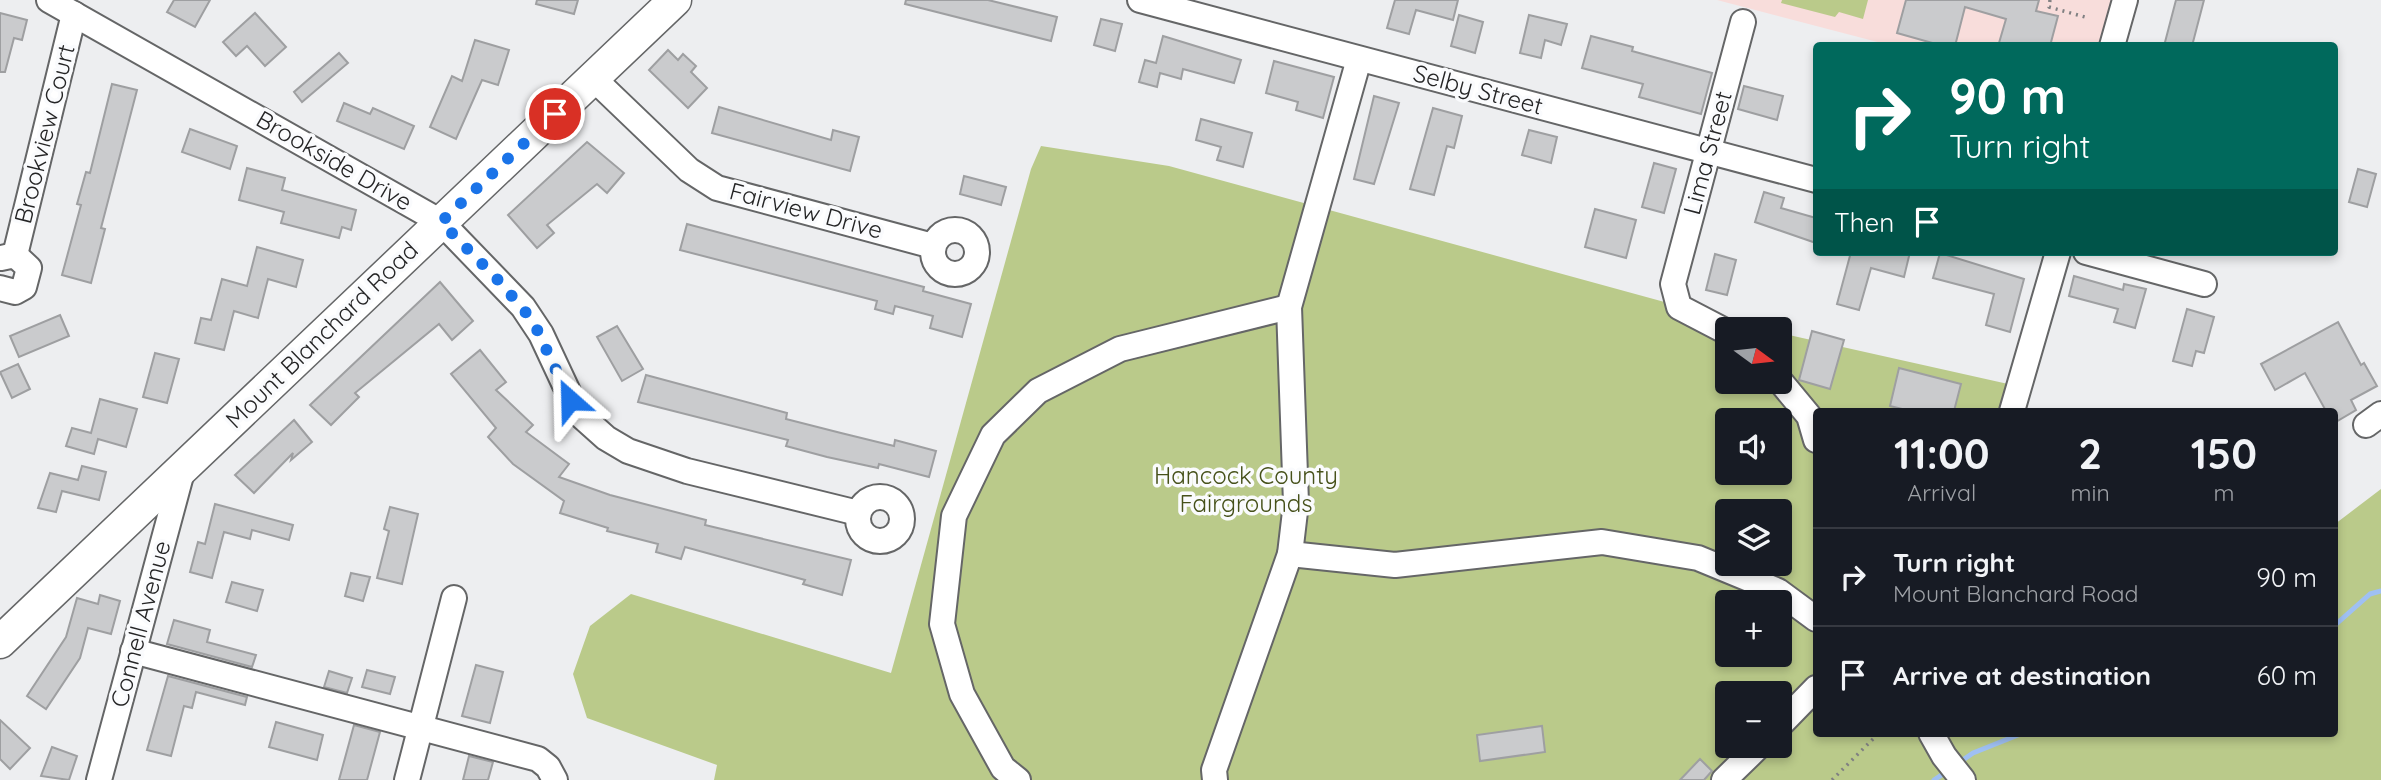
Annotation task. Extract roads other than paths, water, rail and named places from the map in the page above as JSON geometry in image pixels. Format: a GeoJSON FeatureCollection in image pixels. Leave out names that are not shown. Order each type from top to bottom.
{"type":"FeatureCollection","features":[{"type":"Feature","properties":{"kind":"main road","name":"Mount Blanchard Road"},"geometry":{"type":"LineString","coordinates":[[0,642],[676,0]]}},
{"type":"Feature","properties":{"kind":"street","name":"Brookside Drive"},"geometry":{"type":"LineString","coordinates":[[50,0],[441,222],[523,307],[541,334],[578,414],[606,438],[628,451],[687,471],[858,513]]}},
{"type":"Feature","properties":{"kind":"street","name":"Selby Street"},"geometry":{"type":"LineString","coordinates":[[1140,0],[1813,179]]}},
{"type":"Feature","properties":{"kind":"street"},"geometry":{"type":"LineString","coordinates":[[2113,42],[2125,0]]}},
{"type":"Feature","properties":{"kind":"street","name":"Brookview Court"},"geometry":{"type":"LineString","coordinates":[[0,288],[15,292],[24,286],[29,278],[29,268],[24,260],[8,256],[74,14]]}},
{"type":"Feature","properties":{"kind":"street","name":"Lima Street"},"geometry":{"type":"LineString","coordinates":[[1715,326],[1679,307],[1673,284],[1743,22]]}},
{"type":"Feature","properties":{"kind":"street"},"geometry":{"type":"LineString","coordinates":[[1215,780],[1214,769],[1290,554],[1296,503],[1289,307],[1359,59]]}},
{"type":"Feature","properties":{"kind":"street","name":"Fairview Drive"},"geometry":{"type":"LineString","coordinates":[[593,78],[681,163],[717,188],[933,246]]}},
{"type":"Feature","properties":{"kind":"street"},"geometry":{"type":"LineString","coordinates":[[2013,408],[2056,256]]}},
{"type":"Feature","properties":{"kind":"street"},"geometry":{"type":"LineString","coordinates":[[2101,256],[2204,284]]}},
{"type":"Feature","properties":{"kind":"street"},"geometry":{"type":"LineString","coordinates":[[1018,780],[1003,768],[962,694],[942,624],[954,516],[993,435],[1038,391],[1120,349],[1289,307]]}},
{"type":"Feature","properties":{"kind":"street"},"geometry":{"type":"LineString","coordinates":[[1791,394],[1809,416],[1813,430]]}},
{"type":"Feature","properties":{"kind":"street","name":"Connell Avenue"},"geometry":{"type":"LineString","coordinates":[[99,780],[183,468]]}},
{"type":"Feature","properties":{"kind":"street"},"geometry":{"type":"LineString","coordinates":[[1290,554],[1395,565],[1602,542],[1698,558],[1778,591],[1813,617]]}},
{"type":"Feature","properties":{"kind":"street"},"geometry":{"type":"LineString","coordinates":[[407,780],[453,598]]}},
{"type":"Feature","properties":{"kind":"street"},"geometry":{"type":"LineString","coordinates":[[134,651],[538,759],[551,774]]}},
{"type":"Feature","properties":{"kind":"street"},"geometry":{"type":"LineString","coordinates":[[1792,712],[1813,691]]}},
{"type":"Feature","properties":{"kind":"street"},"geometry":{"type":"LineString","coordinates":[[1933,737],[1963,780]]}},
{"type":"Feature","properties":{"kind":"street"},"geometry":{"type":"LineString","coordinates":[[1724,780],[1747,758]]}},
{"type":"Feature","properties":{"kind":"waterway"},"geometry":{"type":"LineString","coordinates":[[2338,622],[2370,594],[2381,591]]}},
{"type":"Feature","properties":{"kind":"waterway"},"geometry":{"type":"LineString","coordinates":[[1957,764],[1973,753],[2013,737]]}},
{"type":"Feature","properties":{"kind":"waterway"},"geometry":{"type":"LineString","coordinates":[[1934,780],[1946,772]]}},
{"type":"Feature","properties":{"kind":"park label","name":"Hancock County Fairgrounds"},"geometry":{"type":"Point","coordinates":[1246,490]}}]}
